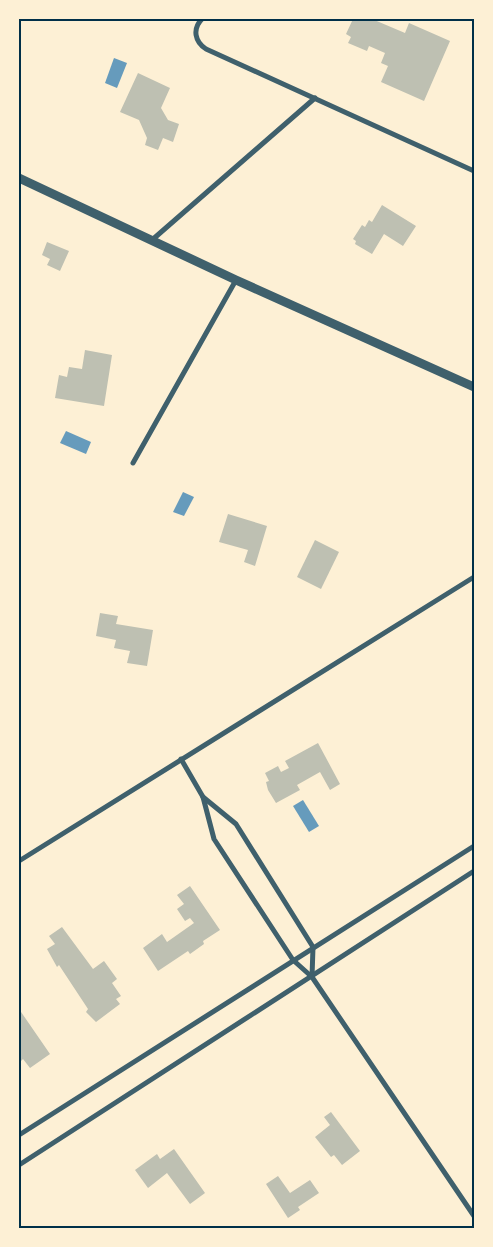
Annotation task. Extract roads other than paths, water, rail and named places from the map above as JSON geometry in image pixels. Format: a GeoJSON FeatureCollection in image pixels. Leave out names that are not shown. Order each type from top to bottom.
{"type":"FeatureCollection","features":[{"type":"Feature","properties":{"kind":"street"},"geometry":{"type":"LineString","coordinates":[[202,19],[196,28],[195,35],[201,46],[474,171]]}},
{"type":"Feature","properties":{"kind":"street"},"geometry":{"type":"LineString","coordinates":[[152,240],[315,98]]}},
{"type":"Feature","properties":{"kind":"street"},"geometry":{"type":"LineString","coordinates":[[19,178],[236,280],[474,387]]}},
{"type":"Feature","properties":{"kind":"street"},"geometry":{"type":"LineString","coordinates":[[133,463],[236,280]]}},
{"type":"Feature","properties":{"kind":"street"},"geometry":{"type":"LineString","coordinates":[[19,861],[474,577]]}},
{"type":"Feature","properties":{"kind":"street"},"geometry":{"type":"LineString","coordinates":[[181,759],[203,797],[214,839],[293,960],[312,977],[474,1216]]}},
{"type":"Feature","properties":{"kind":"street"},"geometry":{"type":"LineString","coordinates":[[203,797],[236,824],[313,947],[312,977]]}},
{"type":"Feature","properties":{"kind":"street"},"geometry":{"type":"LineString","coordinates":[[19,1135],[474,846]]}},
{"type":"Feature","properties":{"kind":"street"},"geometry":{"type":"LineString","coordinates":[[19,1164],[474,871]]}},
{"type":"Feature","properties":{"kind":"water"},"geometry":{"type":"Polygon","coordinates":[[[114,58],[127,63],[117,88],[105,83],[114,58]]]}},
{"type":"Feature","properties":{"kind":"water"},"geometry":{"type":"Polygon","coordinates":[[[66,431],[91,442],[86,454],[60,443],[66,431]]]}},
{"type":"Feature","properties":{"kind":"water"},"geometry":{"type":"Polygon","coordinates":[[[183,492],[194,497],[184,516],[173,512],[183,492]]]}},
{"type":"Feature","properties":{"kind":"water"},"geometry":{"type":"Polygon","coordinates":[[[303,800],[319,826],[309,832],[293,806],[303,800]]]}}]}
